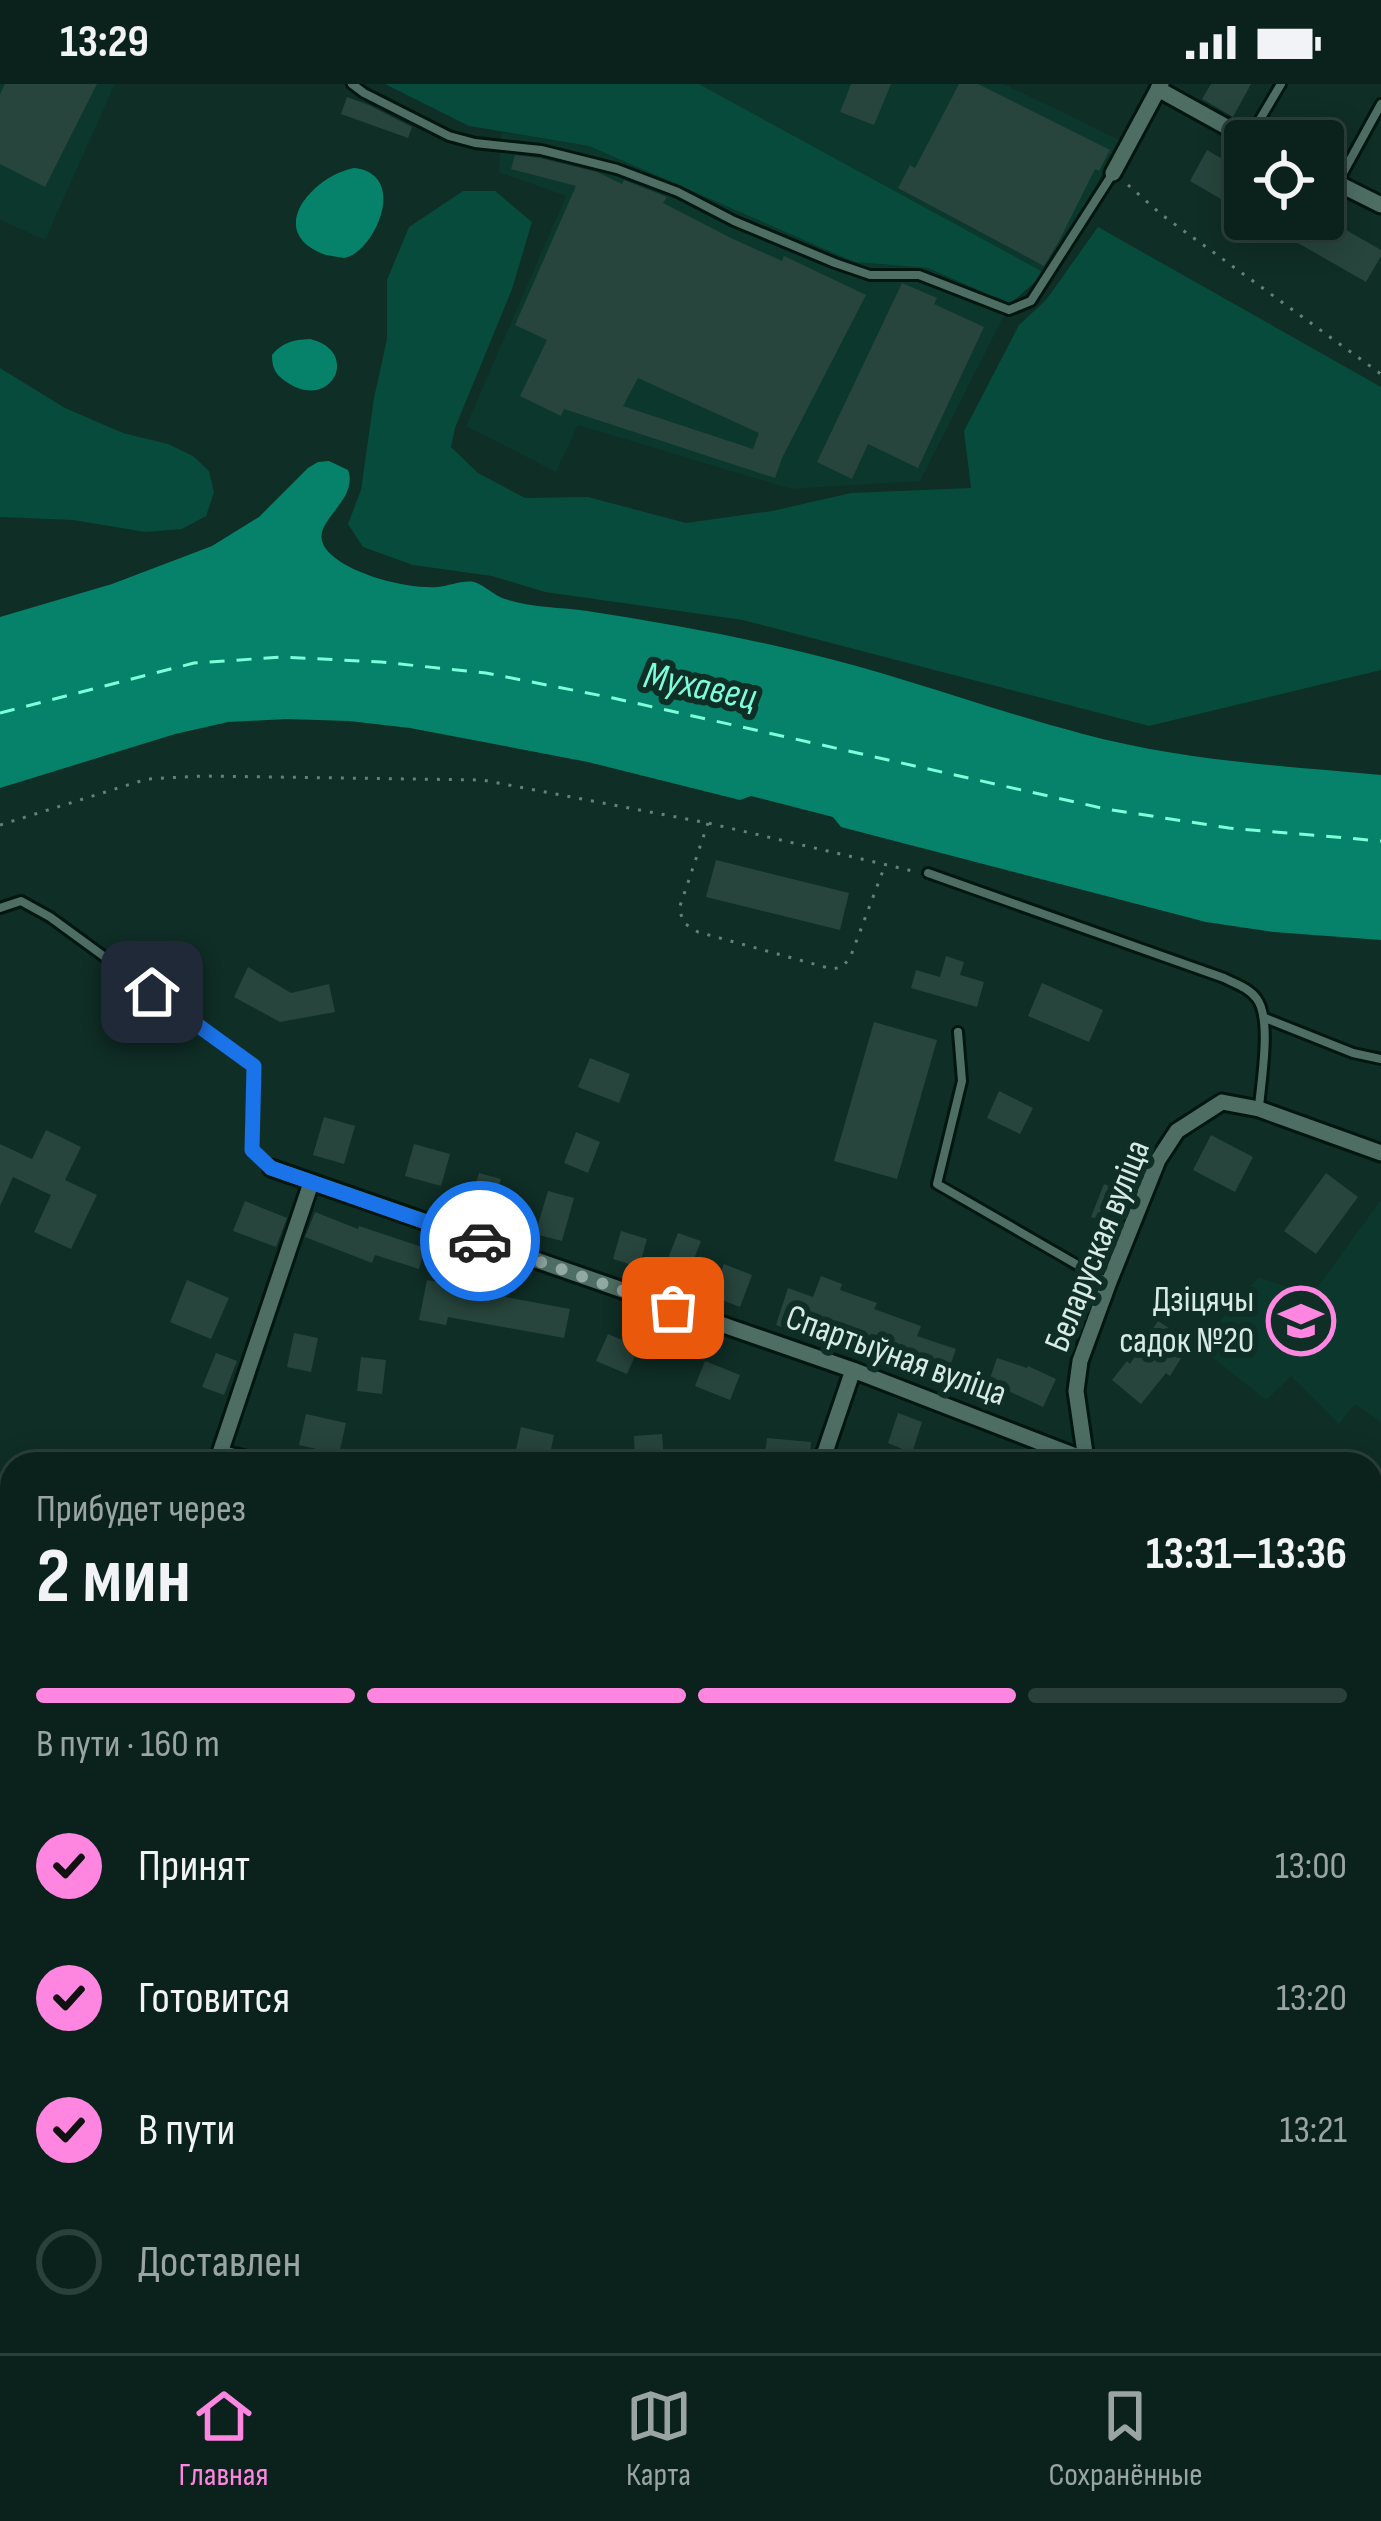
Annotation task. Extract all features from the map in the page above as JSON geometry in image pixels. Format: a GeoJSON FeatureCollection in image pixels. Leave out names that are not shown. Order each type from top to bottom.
{"type":"FeatureCollection","features":[{"type":"Feature","properties":{"kind":"street"},"geometry":{"type":"LineString","coordinates":[[1113,173],[1160,87],[1224,125]]}},
{"type":"Feature","properties":{"kind":"street"},"geometry":{"type":"LineString","coordinates":[[1344,187],[1381,205]]}},
{"type":"Feature","properties":{"kind":"street","name":"Беларуская вуліца"},"geometry":{"type":"LineString","coordinates":[[1086,1452],[1076,1391],[1080,1361],[1143,1193],[1177,1131],[1222,1102],[1259,1109],[1381,1153]]}},
{"type":"Feature","properties":{"kind":"street","name":"Спартыўная вуліца"},"geometry":{"type":"LineString","coordinates":[[271,1168],[853,1370],[1062,1452]]}},
{"type":"Feature","properties":{"kind":"street"},"geometry":{"type":"LineString","coordinates":[[220,1452],[311,1183]]}},
{"type":"Feature","properties":{"kind":"street"},"geometry":{"type":"LineString","coordinates":[[825,1452],[853,1370]]}},
{"type":"Feature","properties":{"kind":"lane"},"geometry":{"type":"LineString","coordinates":[[352,84],[449,136],[541,150],[617,169],[853,269],[870,275],[919,275],[1009,310],[1031,301],[1113,173]]}},
{"type":"Feature","properties":{"kind":"lane"},"geometry":{"type":"LineString","coordinates":[[1261,120],[1281,84]]}},
{"type":"Feature","properties":{"kind":"lane"},"geometry":{"type":"LineString","coordinates":[[1344,159],[1381,104]]}},
{"type":"Feature","properties":{"kind":"lane"},"geometry":{"type":"LineString","coordinates":[[928,874],[1248,989],[1260,1002],[1265,1018],[1259,1109]]}},
{"type":"Feature","properties":{"kind":"lane"},"geometry":{"type":"LineString","coordinates":[[0,908],[21,901],[50,917],[254,1066],[252,1150],[271,1168]]}},
{"type":"Feature","properties":{"kind":"lane"},"geometry":{"type":"LineString","coordinates":[[1265,1018],[1353,1053],[1381,1059]]}},
{"type":"Feature","properties":{"kind":"lane"},"geometry":{"type":"LineString","coordinates":[[958,1033],[962,1081],[938,1184],[1108,1282]]}},
{"type":"Feature","properties":{"kind":"path"},"geometry":{"type":"LineString","coordinates":[[1113,173],[1162,215],[1381,374]]}},
{"type":"Feature","properties":{"kind":"path"},"geometry":{"type":"LineString","coordinates":[[0,825],[147,779],[482,779],[709,823],[928,874]]}},
{"type":"Feature","properties":{"kind":"path"},"geometry":{"type":"LineString","coordinates":[[709,823],[680,909],[684,923],[698,932],[832,969],[842,968],[850,958],[884,866]]}},
{"type":"Feature","properties":{"kind":"shaded area"},"geometry":{"type":"Polygon","coordinates":[[[0,84],[115,84],[45,240],[0,220],[0,84]]]}},
{"type":"Feature","properties":{"kind":"shaded area"},"geometry":{"type":"Polygon","coordinates":[[[385,84],[699,84],[1045,273],[1010,304],[928,268],[854,262],[589,146],[469,126],[385,84]]]}},
{"type":"Feature","properties":{"kind":"shaded area"},"geometry":{"type":"Polygon","coordinates":[[[699,84],[1004,84],[1122,141],[1045,273],[699,84]]]}},
{"type":"Feature","properties":{"kind":"shaded area"},"geometry":{"type":"Polygon","coordinates":[[[501,132],[589,146],[854,262],[928,268],[1010,304],[920,481],[791,489],[578,425],[556,472],[466,426],[566,196],[499,172],[501,132]]]}},
{"type":"Feature","properties":{"kind":"shaded area"},"geometry":{"type":"Polygon","coordinates":[[[463,191],[495,191],[532,222],[512,289],[451,447],[478,473],[525,498],[588,497],[686,523],[851,493],[971,488],[964,431],[1019,325],[1046,300],[1098,227],[1381,387],[1381,670],[1149,726],[743,620],[545,592],[492,576],[413,565],[363,547],[348,524],[361,490],[387,339],[387,280],[409,227],[463,191]]]}},
{"type":"Feature","properties":{"kind":"shaded area"},"geometry":{"type":"Polygon","coordinates":[[[0,368],[65,408],[193,456],[209,471],[214,492],[206,516],[182,529],[146,532],[73,520],[0,517],[0,368]]]}},
{"type":"Feature","properties":{"kind":"shaded area","name":"Дзіцячы садок №20"},"geometry":{"type":"Polygon","coordinates":[[[1381,1200],[1381,1422],[1355,1404],[1339,1424],[1291,1376],[1266,1400],[1198,1346],[1259,1277],[1311,1296],[1381,1200]]]}},
{"type":"Feature","properties":{"kind":"water"},"geometry":{"type":"Polygon","coordinates":[[[354,168],[371,173],[380,184],[381,213],[366,243],[355,253],[344,258],[326,255],[307,245],[296,220],[310,193],[354,168]]]}},
{"type":"Feature","properties":{"kind":"water"},"geometry":{"type":"Polygon","coordinates":[[[310,339],[326,346],[337,366],[327,385],[316,390],[285,381],[276,373],[272,359],[284,344],[310,339]]]}},
{"type":"Feature","properties":{"kind":"water","name":"Мухавец"},"geometry":{"type":"Polygon","coordinates":[[[329,461],[348,470],[350,483],[325,525],[324,546],[344,564],[383,580],[426,587],[474,582],[501,598],[525,604],[722,634],[1156,750],[1381,775],[1381,940],[1206,922],[841,827],[833,817],[751,796],[740,800],[588,762],[349,721],[228,722],[0,788],[0,617],[112,584],[212,546],[259,517],[308,468],[329,461]]]}},
{"type":"Feature","properties":{"kind":"building"},"geometry":{"type":"Polygon","coordinates":[[[5,84],[97,84],[45,187],[0,164],[0,94],[5,84]]]}},
{"type":"Feature","properties":{"kind":"building"},"geometry":{"type":"Polygon","coordinates":[[[851,84],[891,84],[874,125],[840,112],[851,84]]]}},
{"type":"Feature","properties":{"kind":"building"},"geometry":{"type":"Polygon","coordinates":[[[959,84],[978,84],[1110,150],[1099,171],[1095,169],[1044,266],[898,188],[910,165],[915,168],[959,84]]]}},
{"type":"Feature","properties":{"kind":"building"},"geometry":{"type":"Polygon","coordinates":[[[1211,84],[1251,84],[1233,117],[1202,99],[1211,84]]]}},
{"type":"Feature","properties":{"kind":"building"},"geometry":{"type":"Polygon","coordinates":[[[347,97],[412,127],[408,138],[341,114],[347,97]]]}},
{"type":"Feature","properties":{"kind":"building"},"geometry":{"type":"Polygon","coordinates":[[[1207,150],[1224,160],[1224,201],[1190,181],[1207,150]]]}},
{"type":"Feature","properties":{"kind":"building"},"geometry":{"type":"Polygon","coordinates":[[[515,155],[597,172],[622,184],[624,180],[667,197],[663,203],[731,238],[782,261],[784,256],[866,295],[775,478],[564,409],[561,416],[520,396],[547,340],[515,325],[576,186],[511,169],[515,155]],[[638,378],[623,406],[753,449],[759,433],[638,378]]]}},
{"type":"Feature","properties":{"kind":"building"},"geometry":{"type":"Polygon","coordinates":[[[1344,229],[1381,250],[1366,282],[1293,240],[1344,240],[1344,229]]]}},
{"type":"Feature","properties":{"kind":"building"},"geometry":{"type":"Polygon","coordinates":[[[902,283],[984,327],[918,468],[868,444],[852,479],[817,462],[902,283]]]}},
{"type":"Feature","properties":{"kind":"building"},"geometry":{"type":"Polygon","coordinates":[[[716,860],[849,893],[840,930],[706,897],[716,860]]]}},
{"type":"Feature","properties":{"kind":"building"},"geometry":{"type":"Polygon","coordinates":[[[946,956],[964,962],[960,975],[984,982],[977,1007],[911,988],[916,970],[940,977],[946,956]]]}},
{"type":"Feature","properties":{"kind":"building"},"geometry":{"type":"Polygon","coordinates":[[[248,967],[291,993],[329,984],[335,1012],[280,1022],[234,997],[248,967]]]}},
{"type":"Feature","properties":{"kind":"building"},"geometry":{"type":"Polygon","coordinates":[[[1042,983],[1103,1010],[1089,1042],[1028,1016],[1042,983]]]}},
{"type":"Feature","properties":{"kind":"building"},"geometry":{"type":"Polygon","coordinates":[[[874,1022],[937,1040],[897,1179],[834,1161],[874,1022]]]}},
{"type":"Feature","properties":{"kind":"building"},"geometry":{"type":"Polygon","coordinates":[[[590,1058],[630,1074],[619,1103],[578,1087],[590,1058]]]}},
{"type":"Feature","properties":{"kind":"building"},"geometry":{"type":"Polygon","coordinates":[[[999,1091],[1033,1108],[1020,1134],[987,1118],[999,1091]]]}},
{"type":"Feature","properties":{"kind":"building"},"geometry":{"type":"Polygon","coordinates":[[[324,1117],[355,1126],[344,1164],[313,1155],[324,1117]]]}},
{"type":"Feature","properties":{"kind":"building"},"geometry":{"type":"Polygon","coordinates":[[[46,1130],[81,1147],[65,1180],[97,1195],[71,1249],[34,1232],[51,1195],[13,1177],[0,1206],[0,1144],[32,1159],[46,1130]]]}},
{"type":"Feature","properties":{"kind":"building"},"geometry":{"type":"Polygon","coordinates":[[[576,1132],[600,1142],[588,1173],[564,1163],[576,1132]]]}},
{"type":"Feature","properties":{"kind":"building"},"geometry":{"type":"Polygon","coordinates":[[[1211,1135],[1253,1157],[1235,1192],[1193,1170],[1211,1135]]]}},
{"type":"Feature","properties":{"kind":"building"},"geometry":{"type":"Polygon","coordinates":[[[414,1144],[450,1154],[441,1186],[405,1176],[414,1144]]]}},
{"type":"Feature","properties":{"kind":"building"},"geometry":{"type":"Polygon","coordinates":[[[479,1173],[501,1179],[492,1212],[469,1206],[479,1173]]]}},
{"type":"Feature","properties":{"kind":"building"},"geometry":{"type":"Polygon","coordinates":[[[1326,1173],[1358,1197],[1316,1254],[1284,1231],[1326,1173]]]}},
{"type":"Feature","properties":{"kind":"building"},"geometry":{"type":"Polygon","coordinates":[[[1104,1184],[1131,1194],[1118,1227],[1091,1217],[1104,1184]]]}},
{"type":"Feature","properties":{"kind":"building"},"geometry":{"type":"Polygon","coordinates":[[[548,1191],[574,1198],[562,1241],[535,1234],[548,1191]]]}},
{"type":"Feature","properties":{"kind":"building"},"geometry":{"type":"Polygon","coordinates":[[[245,1201],[287,1218],[276,1247],[233,1231],[245,1201]]]}},
{"type":"Feature","properties":{"kind":"building"},"geometry":{"type":"Polygon","coordinates":[[[315,1212],[425,1248],[419,1269],[375,1255],[372,1263],[305,1237],[315,1212]]]}},
{"type":"Feature","properties":{"kind":"building"},"geometry":{"type":"Polygon","coordinates":[[[621,1231],[647,1239],[639,1267],[613,1259],[621,1231]]]}},
{"type":"Feature","properties":{"kind":"building"},"geometry":{"type":"Polygon","coordinates":[[[678,1233],[701,1241],[686,1280],[663,1271],[678,1233]]]}},
{"type":"Feature","properties":{"kind":"building"},"geometry":{"type":"Polygon","coordinates":[[[724,1264],[752,1275],[740,1307],[712,1296],[724,1264]]]}},
{"type":"Feature","properties":{"kind":"building"},"geometry":{"type":"Polygon","coordinates":[[[821,1276],[842,1284],[840,1290],[877,1303],[874,1309],[921,1326],[917,1336],[956,1349],[949,1369],[888,1349],[890,1343],[829,1321],[825,1332],[801,1324],[798,1333],[776,1325],[788,1288],[813,1297],[821,1276]]]}},
{"type":"Feature","properties":{"kind":"building"},"geometry":{"type":"Polygon","coordinates":[[[187,1280],[229,1298],[211,1339],[170,1322],[187,1280]]]}},
{"type":"Feature","properties":{"kind":"building"},"geometry":{"type":"Polygon","coordinates":[[[427,1280],[570,1309],[564,1338],[448,1317],[446,1325],[419,1320],[427,1280]]]}},
{"type":"Feature","properties":{"kind":"building"},"geometry":{"type":"Polygon","coordinates":[[[1158,1321],[1191,1342],[1170,1376],[1166,1373],[1141,1404],[1112,1380],[1127,1361],[1130,1364],[1158,1321]]]}},
{"type":"Feature","properties":{"kind":"building"},"geometry":{"type":"Polygon","coordinates":[[[294,1333],[318,1338],[311,1372],[287,1367],[294,1333]]]}},
{"type":"Feature","properties":{"kind":"building"},"geometry":{"type":"Polygon","coordinates":[[[608,1334],[639,1347],[627,1374],[596,1361],[608,1334]]]}},
{"type":"Feature","properties":{"kind":"building"},"geometry":{"type":"Polygon","coordinates":[[[216,1353],[237,1361],[224,1395],[202,1387],[216,1353]]]}},
{"type":"Feature","properties":{"kind":"building"},"geometry":{"type":"Polygon","coordinates":[[[361,1357],[386,1360],[382,1394],[357,1391],[361,1357]]]}},
{"type":"Feature","properties":{"kind":"building"},"geometry":{"type":"Polygon","coordinates":[[[997,1358],[1056,1379],[1043,1407],[1004,1389],[1002,1393],[987,1387],[997,1358]]]}},
{"type":"Feature","properties":{"kind":"building"},"geometry":{"type":"Polygon","coordinates":[[[705,1361],[740,1375],[730,1400],[695,1386],[705,1361]]]}},
{"type":"Feature","properties":{"kind":"building"},"geometry":{"type":"Polygon","coordinates":[[[898,1413],[922,1422],[912,1452],[888,1443],[898,1413]]]}},
{"type":"Feature","properties":{"kind":"building"},"geometry":{"type":"Polygon","coordinates":[[[306,1414],[346,1423],[339,1452],[299,1445],[306,1414]]]}},
{"type":"Feature","properties":{"kind":"building"},"geometry":{"type":"Polygon","coordinates":[[[521,1427],[554,1435],[550,1452],[516,1452],[521,1427]]]}},
{"type":"Feature","properties":{"kind":"building"},"geometry":{"type":"Polygon","coordinates":[[[662,1434],[663,1452],[635,1452],[634,1436],[662,1434]]]}},
{"type":"Feature","properties":{"kind":"building"},"geometry":{"type":"Polygon","coordinates":[[[767,1438],[811,1442],[810,1452],[765,1452],[767,1438]]]}},
{"type":"Feature","properties":{"kind":"ferry route"},"geometry":{"type":"LineString","coordinates":[[0,713],[194,663],[283,657],[381,662],[486,673],[613,698],[1106,809],[1229,828],[1381,841]]}},
{"type":"Feature","properties":{"kind":"way so far"},"geometry":{"type":"LineString","coordinates":[[480,1241],[673,1308]]}},
{"type":"Feature","properties":{"kind":"place","name":"Дзіцячы садок №20"},"geometry":{"type":"Point","coordinates":[1301,1321]}},
{"type":"Feature","properties":{"kind":"route"},"geometry":{"type":"LineString","coordinates":[[152,992],[254,1066],[252,1150],[271,1168],[480,1241]]}}]}
